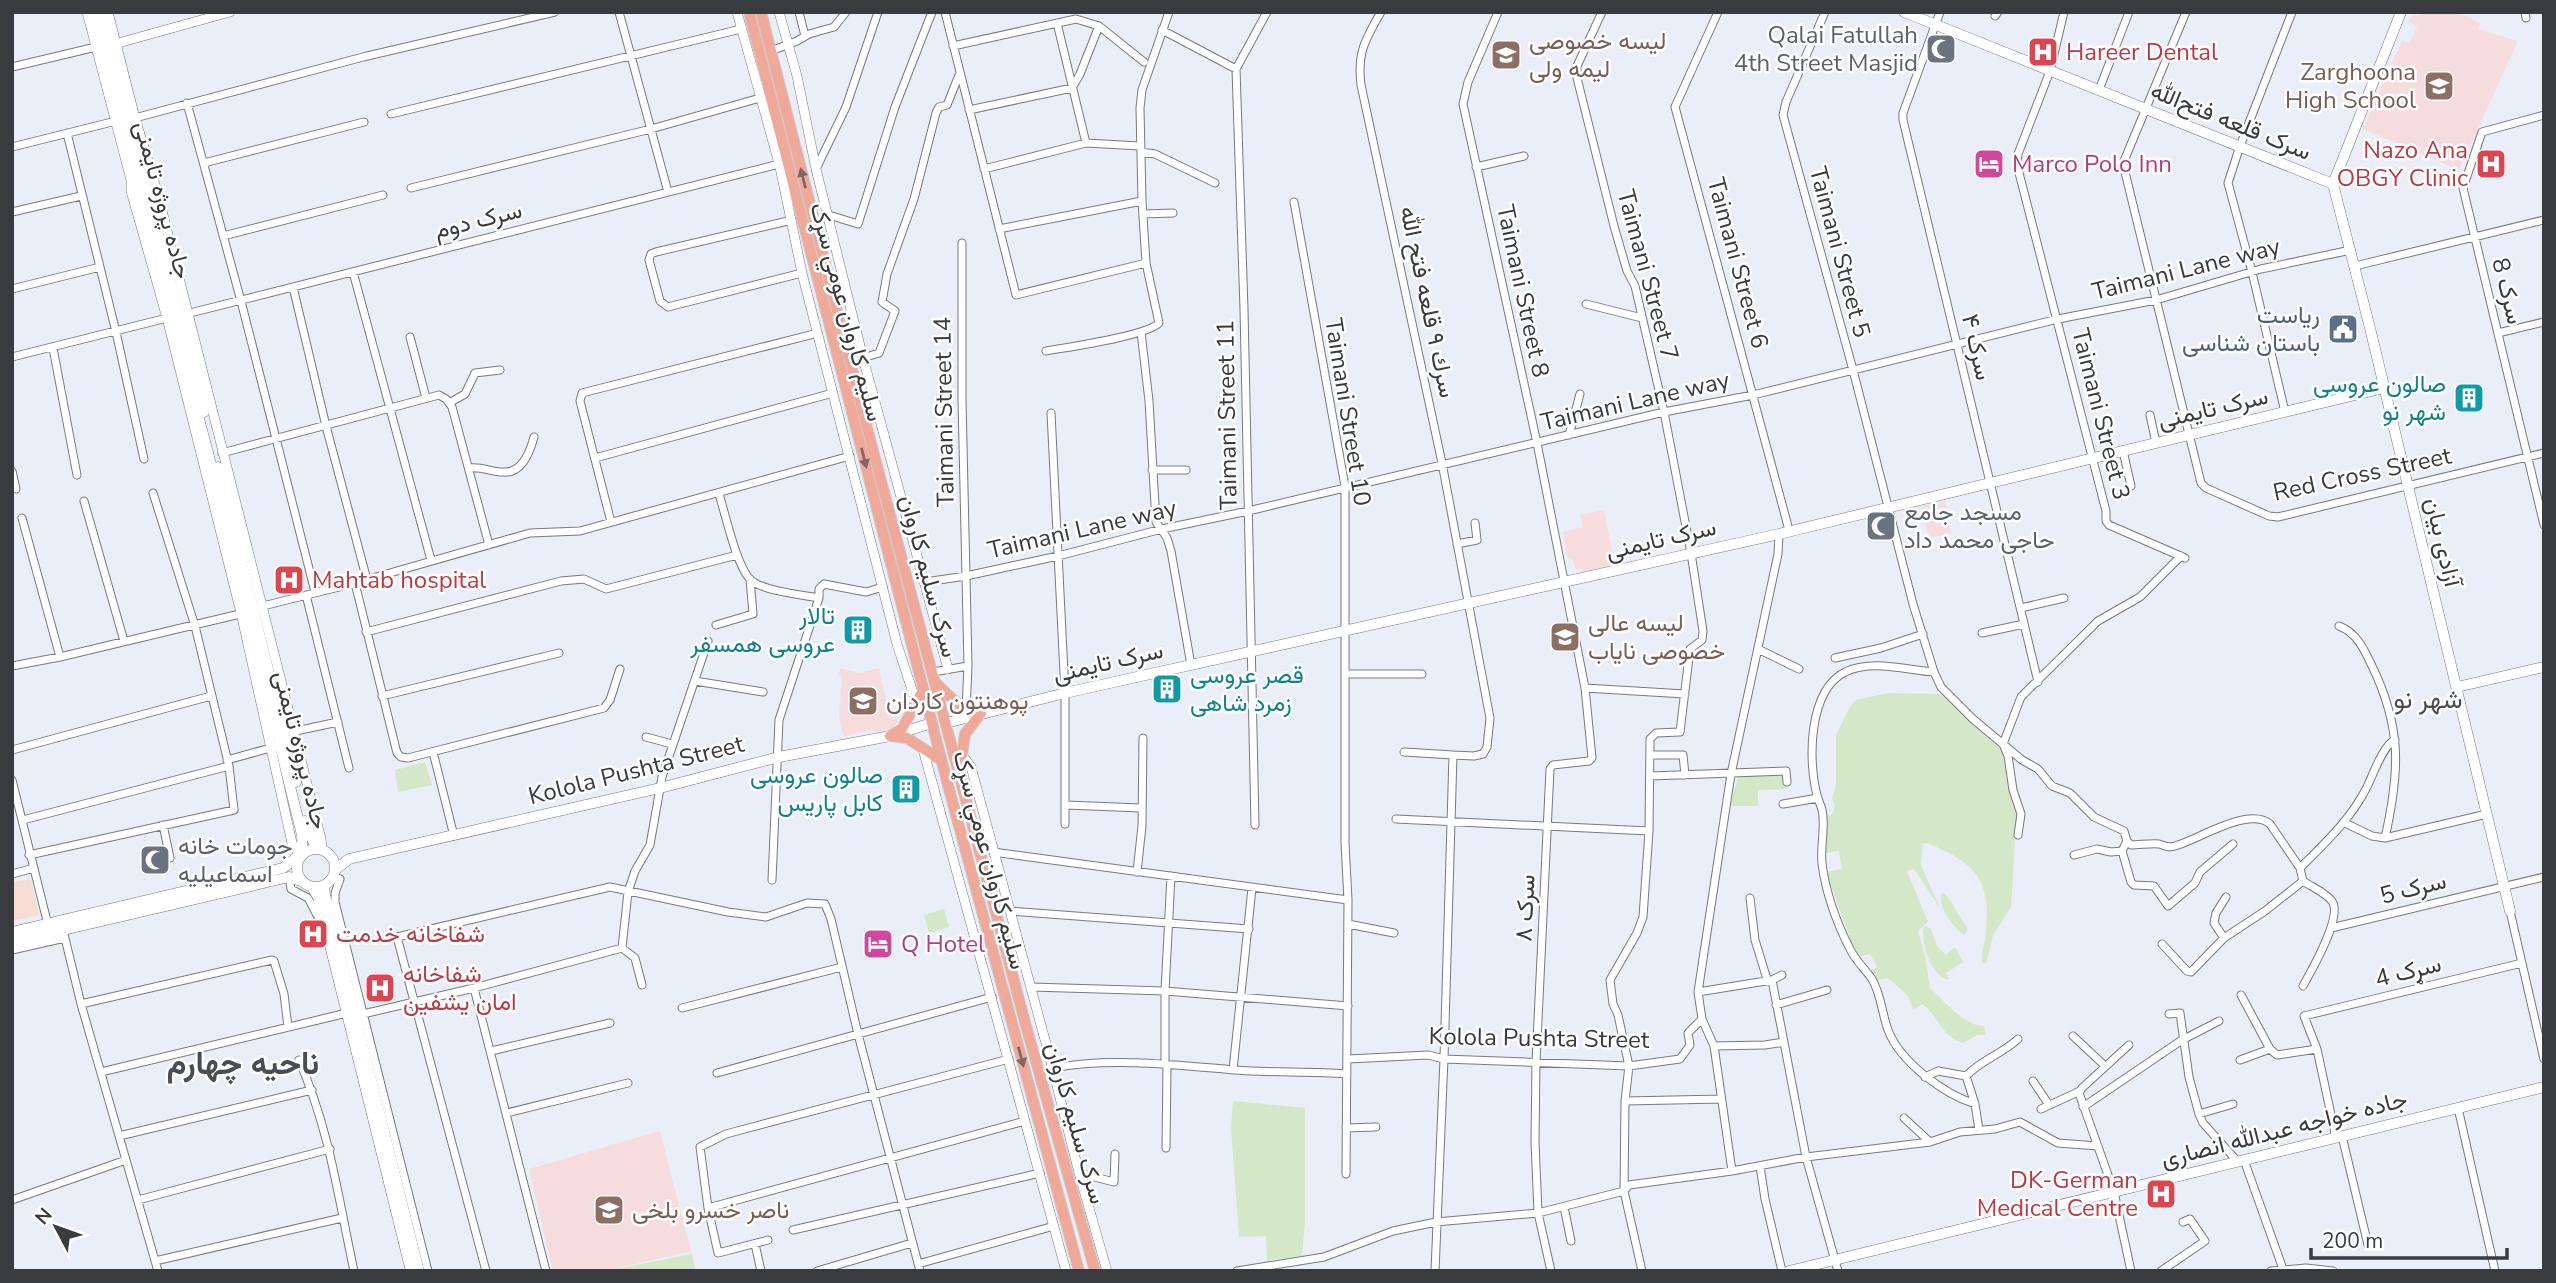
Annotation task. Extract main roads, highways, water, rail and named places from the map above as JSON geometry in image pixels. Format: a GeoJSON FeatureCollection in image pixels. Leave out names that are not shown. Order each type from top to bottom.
{"type":"FeatureCollection","features":[{"type":"Feature","properties":{"kind":"main road","name":"جاده پروژه تایمنی"},"geometry":{"type":"LineString","coordinates":[[92,12],[105,46],[125,120],[250,610],[288,733],[308,831],[313,841],[325,851]]}},
{"type":"Feature","properties":{"kind":"main road","name":"جاده پروژه تایمنی"},"geometry":{"type":"LineString","coordinates":[[100,12],[105,46]]}},
{"type":"Feature","properties":{"kind":"main road","name":"سلیم کاروان عومي سړک"},"geometry":{"type":"LineString","coordinates":[[749,12],[782,160],[910,639],[915,680],[923,690],[1079,1271]]}},
{"type":"Feature","properties":{"kind":"main road","name":"سرک سلیم کاروان"},"geometry":{"type":"LineString","coordinates":[[761,12],[946,723],[959,757],[968,806],[1026,1026],[1095,1271]]}},
{"type":"Feature","properties":{"kind":"main road","name":"سرک قلعه فتح‌الله"},"geometry":{"type":"LineString","coordinates":[[1904,12],[2333,184],[2401,12]]}},
{"type":"Feature","properties":{"kind":"main road"},"geometry":{"type":"LineString","coordinates":[[782,160],[796,153]]}},
{"type":"Feature","properties":{"kind":"main road","name":"آزادی بیان"},"geometry":{"type":"LineString","coordinates":[[2333,184],[2385,388],[2510,911]]}},
{"type":"Feature","properties":{"kind":"main road","name":"سرک تایمنی"},"geometry":{"type":"LineString","coordinates":[[946,723],[1345,629],[1467,604],[1888,508],[2385,388]]}},
{"type":"Feature","properties":{"kind":"main road","name":"جاده پروژه تایمنی"},"geometry":{"type":"LineString","coordinates":[[250,610],[275,747],[302,835],[300,856]]}},
{"type":"Feature","properties":{"kind":"main road"},"geometry":{"type":"LineString","coordinates":[[897,644],[910,639]]}},
{"type":"Feature","properties":{"kind":"main road"},"geometry":{"type":"LineString","coordinates":[[2457,687],[2544,667]]}},
{"type":"Feature","properties":{"kind":"main road"},"geometry":{"type":"LineString","coordinates":[[934,677],[966,710],[981,713],[965,734],[959,757]]}},
{"type":"Feature","properties":{"kind":"main road"},"geometry":{"type":"LineString","coordinates":[[890,736],[902,729],[923,690]]}},
{"type":"Feature","properties":{"kind":"main road","name":"Kolola Pushta Street"},"geometry":{"type":"LineString","coordinates":[[349,859],[660,788],[779,757],[890,736],[932,723]]}},
{"type":"Feature","properties":{"kind":"main road"},"geometry":{"type":"LineString","coordinates":[[890,736],[907,738],[941,760]]}},
{"type":"Feature","properties":{"kind":"main road"},"geometry":{"type":"LineString","coordinates":[[968,806],[979,802]]}},
{"type":"Feature","properties":{"kind":"main road"},"geometry":{"type":"LineString","coordinates":[[12,932],[283,868],[309,850],[325,851],[349,859],[324,885],[312,887]]}},
{"type":"Feature","properties":{"kind":"main road"},"geometry":{"type":"LineString","coordinates":[[325,851],[334,864],[334,873]]}},
{"type":"Feature","properties":{"kind":"main road"},"geometry":{"type":"LineString","coordinates":[[300,856],[296,870],[301,881]]}},
{"type":"Feature","properties":{"kind":"main road"},"geometry":{"type":"LineString","coordinates":[[957,868],[970,864]]}},
{"type":"Feature","properties":{"kind":"main road"},"geometry":{"type":"LineString","coordinates":[[12,942],[64,934],[289,877],[312,887],[318,897],[352,1014],[419,1271]]}},
{"type":"Feature","properties":{"kind":"main road"},"geometry":{"type":"LineString","coordinates":[[324,885],[409,1271]]}},
{"type":"Feature","properties":{"kind":"main road"},"geometry":{"type":"LineString","coordinates":[[1014,1029],[1026,1026]]}},
{"type":"Feature","properties":{"kind":"main road","name":"جاده خواجه عبدالله انصاری"},"geometry":{"type":"LineString","coordinates":[[1789,1271],[1837,1265],[2114,1192],[2544,1087]]}},
{"type":"Feature","properties":{"kind":"place","name":"Qalai Fatullah 4th Street Masjid"},"geometry":{"type":"Point","coordinates":[1941,49]}},
{"type":"Feature","properties":{"kind":"place","name":"Hareer Dental"},"geometry":{"type":"Point","coordinates":[2043,52]}},
{"type":"Feature","properties":{"kind":"place","name":"لیسه خصوصی لیمه ولی"},"geometry":{"type":"Point","coordinates":[1506,55]}},
{"type":"Feature","properties":{"kind":"place","name":"Zarghoona High School"},"geometry":{"type":"Point","coordinates":[2439,86]}},
{"type":"Feature","properties":{"kind":"place","name":"Marco Polo Inn"},"geometry":{"type":"Point","coordinates":[1989,164]}},
{"type":"Feature","properties":{"kind":"place","name":"Nazo Ana OBGY Clinic"},"geometry":{"type":"Point","coordinates":[2491,164]}},
{"type":"Feature","properties":{"kind":"place","name":"ریاست باستان شناسی"},"geometry":{"type":"Point","coordinates":[2343,329]}},
{"type":"Feature","properties":{"kind":"place","name":"صالون عروسی شهر نو"},"geometry":{"type":"Point","coordinates":[2469,398]}},
{"type":"Feature","properties":{"kind":"place","name":"مسجد جامع حاجی محمد داد"},"geometry":{"type":"Point","coordinates":[1881,526]}},
{"type":"Feature","properties":{"kind":"place","name":"Mahtab hospital"},"geometry":{"type":"Point","coordinates":[289,580]}},
{"type":"Feature","properties":{"kind":"place","name":"تالار عروسی همسفر"},"geometry":{"type":"Point","coordinates":[858,630]}},
{"type":"Feature","properties":{"kind":"place","name":"لیسه عالی خصوصی نایاب"},"geometry":{"type":"Point","coordinates":[1565,637]}},
{"type":"Feature","properties":{"kind":"place","name":"قصر عروسی زمرد شاهی"},"geometry":{"type":"Point","coordinates":[1167,689]}},
{"type":"Feature","properties":{"kind":"place","name":"پوهنتون کاردان"},"geometry":{"type":"Point","coordinates":[863,701]}},
{"type":"Feature","properties":{"kind":"place","name":"صالون عروسی کابل پاریس"},"geometry":{"type":"Point","coordinates":[906,789]}},
{"type":"Feature","properties":{"kind":"place","name":"جومات خانه اسماعيليه"},"geometry":{"type":"Point","coordinates":[155,860]}},
{"type":"Feature","properties":{"kind":"place","name":"شفاخانه خدمت"},"geometry":{"type":"Point","coordinates":[313,934]}},
{"type":"Feature","properties":{"kind":"place","name":"Q Hotel"},"geometry":{"type":"Point","coordinates":[878,944]}},
{"type":"Feature","properties":{"kind":"place","name":"شفاخانه امان یشفین"},"geometry":{"type":"Point","coordinates":[380,988]}},
{"type":"Feature","properties":{"kind":"place","name":"DK-German Medical Centre"},"geometry":{"type":"Point","coordinates":[2161,1194]}},
{"type":"Feature","properties":{"kind":"place","name":"ناصر خسرو بلخی"},"geometry":{"type":"Point","coordinates":[609,1210]}},
{"type":"Feature","properties":{"kind":"district","name":"شهر نو"},"geometry":{"type":"Point","coordinates":[2428,699]}},
{"type":"Feature","properties":{"kind":"district","name":"ناحیه چهارم"},"geometry":{"type":"Point","coordinates":[243,1063]}}]}
